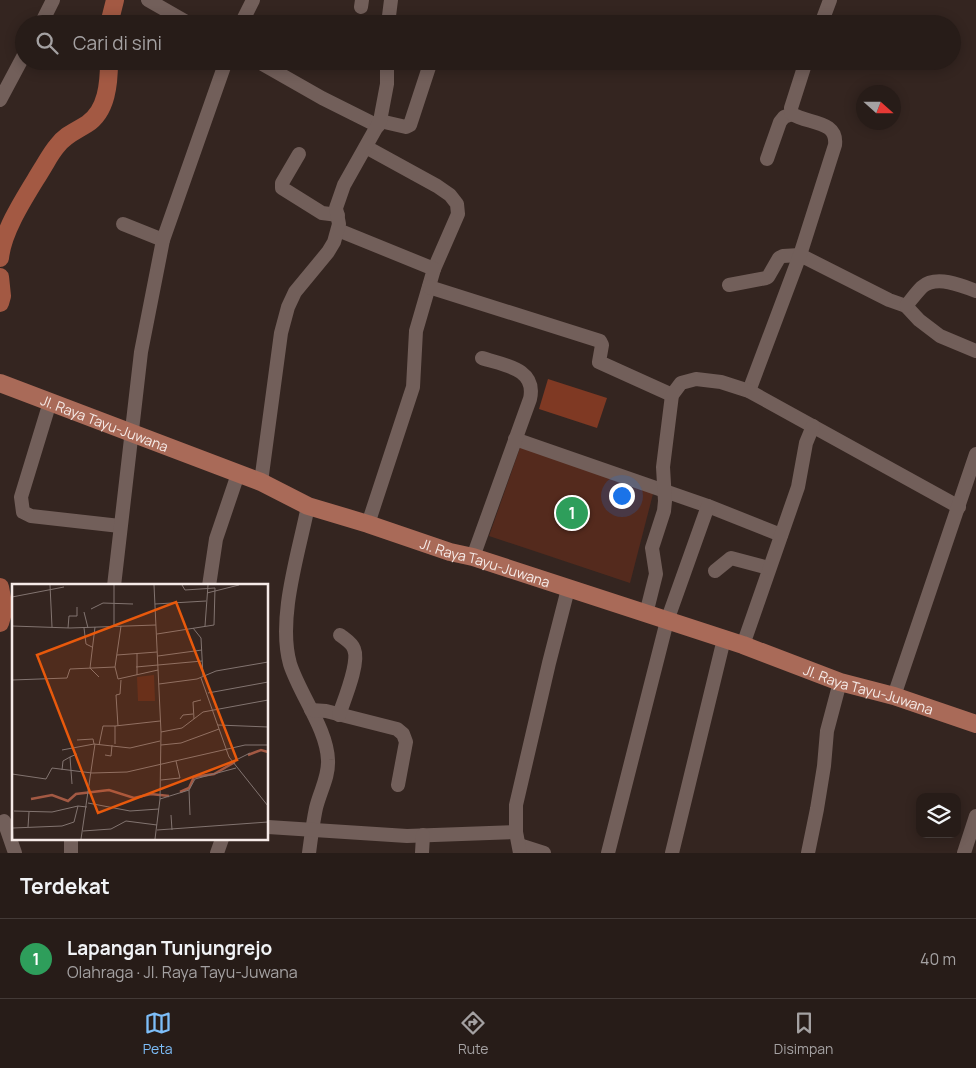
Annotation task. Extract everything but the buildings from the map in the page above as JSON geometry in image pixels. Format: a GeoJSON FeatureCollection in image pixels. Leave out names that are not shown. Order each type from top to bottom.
{"type":"FeatureCollection","features":[{"type":"Feature","properties":{"kind":"main road","name":"Jl. Raya Tayu-Juwana"},"geometry":{"type":"LineString","coordinates":[[0,383],[260,482],[308,506],[450,552],[473,557],[743,645],[840,682],[894,696],[976,724]]}},
{"type":"Feature","properties":{"kind":"street"},"geometry":{"type":"LineString","coordinates":[[46,15],[53,0]]}},
{"type":"Feature","properties":{"kind":"street"},"geometry":{"type":"LineString","coordinates":[[148,0],[174,15]]}},
{"type":"Feature","properties":{"kind":"street"},"geometry":{"type":"LineString","coordinates":[[245,15],[252,0]]}},
{"type":"Feature","properties":{"kind":"street"},"geometry":{"type":"LineString","coordinates":[[389,15],[391,0]]}},
{"type":"Feature","properties":{"kind":"street"},"geometry":{"type":"LineString","coordinates":[[824,15],[830,0]]}},
{"type":"Feature","properties":{"kind":"street"},"geometry":{"type":"LineString","coordinates":[[0,100],[16,70]]}},
{"type":"Feature","properties":{"kind":"street"},"geometry":{"type":"LineString","coordinates":[[114,584],[142,352],[162,240],[223,70]]}},
{"type":"Feature","properties":{"kind":"street"},"geometry":{"type":"LineString","coordinates":[[273,70],[322,98],[379,124],[406,127],[410,125],[428,70]]}},
{"type":"Feature","properties":{"kind":"street"},"geometry":{"type":"LineString","coordinates":[[260,482],[282,333],[288,306],[295,292],[328,252],[338,230],[336,208],[344,185],[379,124],[387,84],[387,70]]}},
{"type":"Feature","properties":{"kind":"street"},"geometry":{"type":"LineString","coordinates":[[792,114],[791,108],[803,70]]}},
{"type":"Feature","properties":{"kind":"street"},"geometry":{"type":"LineString","coordinates":[[749,391],[800,255],[836,137],[828,127],[792,114],[784,117],[780,122],[767,159]]}},
{"type":"Feature","properties":{"kind":"street"},"geometry":{"type":"LineString","coordinates":[[366,146],[450,195],[457,204],[458,214],[434,269],[416,331],[413,387],[368,524]]}},
{"type":"Feature","properties":{"kind":"street"},"geometry":{"type":"LineString","coordinates":[[299,154],[282,183],[282,188],[322,212],[338,215]]}},
{"type":"Feature","properties":{"kind":"street"},"geometry":{"type":"LineString","coordinates":[[123,224],[162,240]]}},
{"type":"Feature","properties":{"kind":"street"},"geometry":{"type":"LineString","coordinates":[[338,230],[434,269]]}},
{"type":"Feature","properties":{"kind":"street"},"geometry":{"type":"LineString","coordinates":[[728,285],[768,278],[779,258],[800,255],[889,300],[906,306],[919,320],[940,336],[976,351]]}},
{"type":"Feature","properties":{"kind":"street"},"geometry":{"type":"LineString","coordinates":[[906,306],[923,286],[937,281],[957,284],[976,290]]}},
{"type":"Feature","properties":{"kind":"street"},"geometry":{"type":"LineString","coordinates":[[430,287],[600,341],[602,345],[599,362],[672,394]]}},
{"type":"Feature","properties":{"kind":"street"},"geometry":{"type":"LineString","coordinates":[[473,557],[530,398],[530,382],[526,375],[520,371],[482,358]]}},
{"type":"Feature","properties":{"kind":"street"},"geometry":{"type":"LineString","coordinates":[[646,614],[656,574],[652,548],[664,511],[663,467],[672,394],[681,383],[696,379],[721,382],[749,391],[959,507]]}},
{"type":"Feature","properties":{"kind":"street"},"geometry":{"type":"LineString","coordinates":[[50,402],[21,497],[23,512],[31,516],[120,526]]}},
{"type":"Feature","properties":{"kind":"street"},"geometry":{"type":"LineString","coordinates":[[743,645],[798,487],[806,443],[813,426]]}},
{"type":"Feature","properties":{"kind":"street"},"geometry":{"type":"LineString","coordinates":[[515,439],[708,506],[781,535]]}},
{"type":"Feature","properties":{"kind":"street"},"geometry":{"type":"LineString","coordinates":[[894,696],[974,468],[976,454]]}},
{"type":"Feature","properties":{"kind":"street"},"geometry":{"type":"LineString","coordinates":[[210,584],[216,539],[238,474]]}},
{"type":"Feature","properties":{"kind":"street"},"geometry":{"type":"LineString","coordinates":[[308,506],[293,573],[286,626],[290,662],[303,696],[311,710],[329,761],[326,780],[316,806],[309,853]]}},
{"type":"Feature","properties":{"kind":"street"},"geometry":{"type":"LineString","coordinates":[[608,853],[668,621],[708,506]]}},
{"type":"Feature","properties":{"kind":"street"},"geometry":{"type":"LineString","coordinates":[[715,571],[731,558],[770,568]]}},
{"type":"Feature","properties":{"kind":"street"},"geometry":{"type":"LineString","coordinates":[[518,843],[516,805],[568,589]]}},
{"type":"Feature","properties":{"kind":"street"},"geometry":{"type":"LineString","coordinates":[[339,715],[356,660],[354,648],[340,635]]}},
{"type":"Feature","properties":{"kind":"street"},"geometry":{"type":"LineString","coordinates":[[672,853],[724,639]]}},
{"type":"Feature","properties":{"kind":"street"},"geometry":{"type":"LineString","coordinates":[[808,853],[822,783],[827,731],[840,682]]}},
{"type":"Feature","properties":{"kind":"street"},"geometry":{"type":"LineString","coordinates":[[311,710],[326,711],[397,729],[403,734],[406,742],[398,786]]}},
{"type":"Feature","properties":{"kind":"street"},"geometry":{"type":"LineString","coordinates":[[964,853],[976,816]]}},
{"type":"Feature","properties":{"kind":"street"},"geometry":{"type":"LineString","coordinates":[[6,821],[15,853]]}},
{"type":"Feature","properties":{"kind":"street"},"geometry":{"type":"LineString","coordinates":[[269,827],[407,836],[423,835],[518,843],[544,853]]}},
{"type":"Feature","properties":{"kind":"street"},"geometry":{"type":"LineString","coordinates":[[422,853],[423,835]]}},
{"type":"Feature","properties":{"kind":"street"},"geometry":{"type":"LineString","coordinates":[[70,853],[71,840]]}},
{"type":"Feature","properties":{"kind":"street"},"geometry":{"type":"LineString","coordinates":[[217,853],[222,840]]}},
{"type":"Feature","properties":{"kind":"shaded area"},"geometry":{"type":"Polygon","coordinates":[[[522,442],[654,490],[630,583],[489,536],[522,442]]]}},
{"type":"Feature","properties":{"kind":"waterway"},"geometry":{"type":"LineString","coordinates":[[111,15],[115,0]]}},
{"type":"Feature","properties":{"kind":"waterway"},"geometry":{"type":"LineString","coordinates":[[0,258],[11,224],[23,200],[53,151],[60,142],[87,124],[99,112],[106,96],[108,70]]}},
{"type":"Feature","properties":{"kind":"waterway"},"geometry":{"type":"LineString","coordinates":[[0,277],[2,296],[0,303]]}},
{"type":"Feature","properties":{"kind":"waterway"},"geometry":{"type":"LineString","coordinates":[[0,587],[4,609],[0,623]]}},
{"type":"Feature","properties":{"kind":"place","name":"Lapangan Tunjungrejo"},"geometry":{"type":"Point","coordinates":[572,513]}}]}
